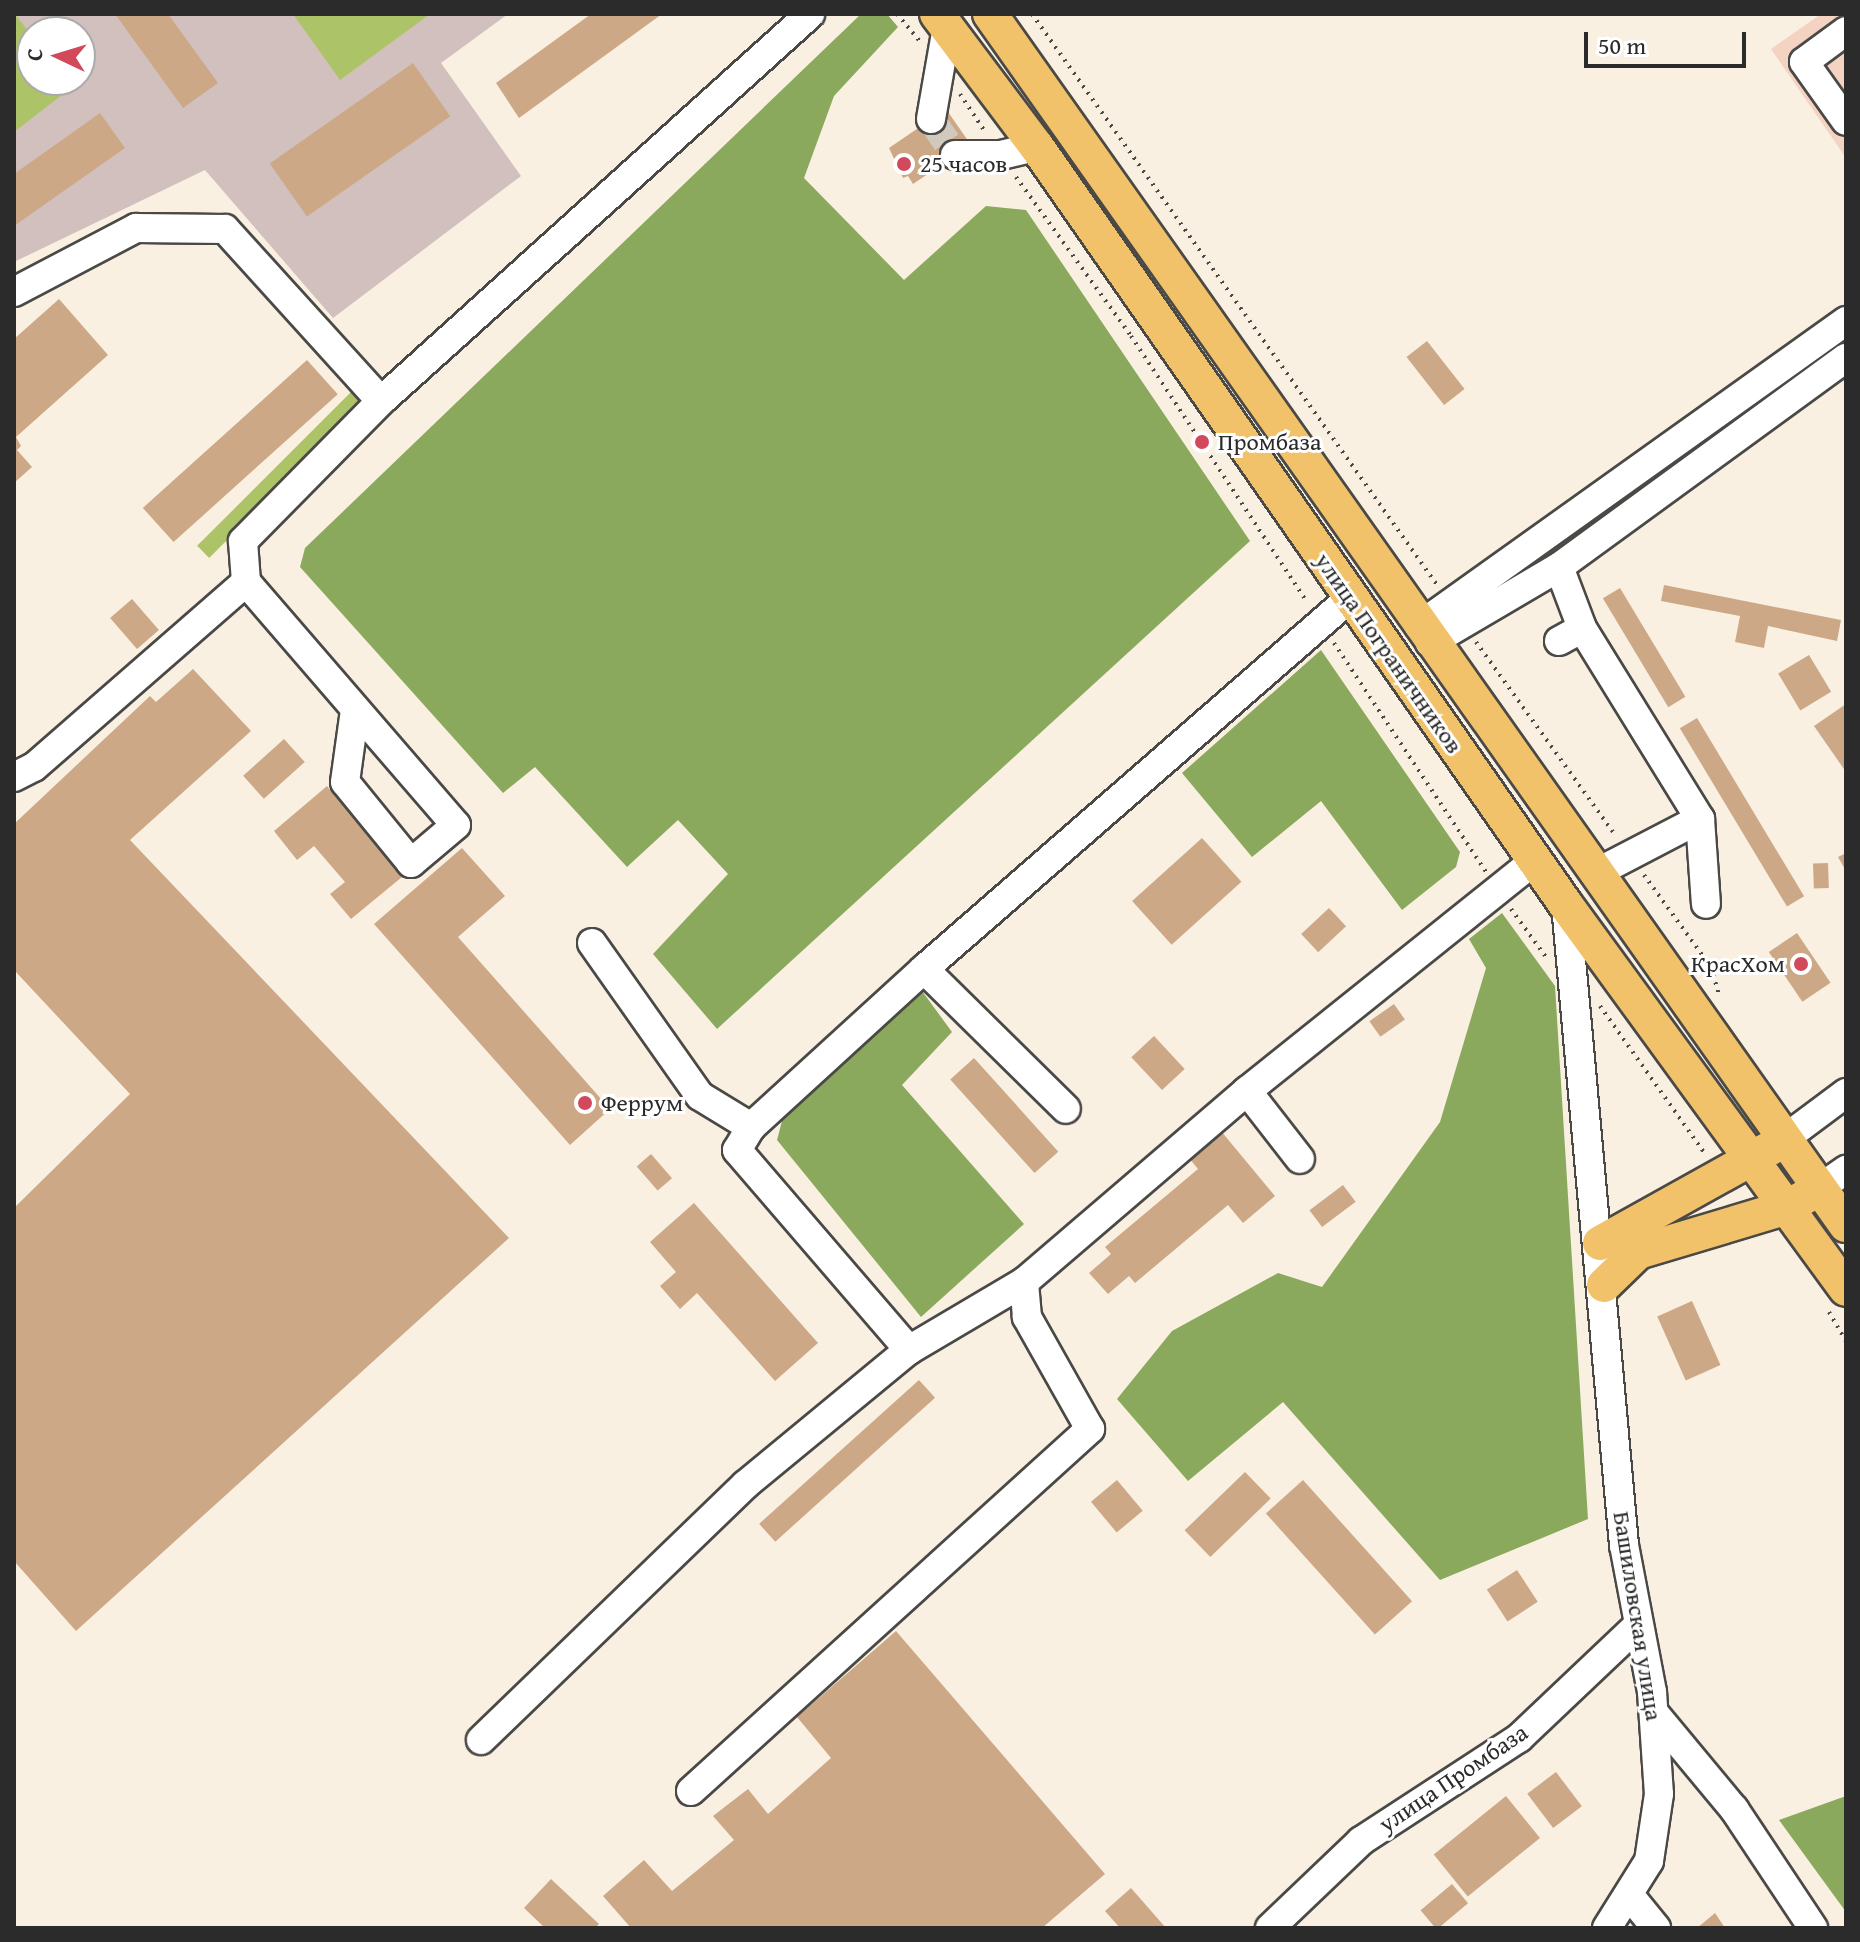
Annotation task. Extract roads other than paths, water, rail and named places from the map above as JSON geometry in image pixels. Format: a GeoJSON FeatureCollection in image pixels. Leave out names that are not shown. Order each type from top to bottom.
{"type":"FeatureCollection","features":[{"type":"Feature","properties":{"kind":"main road","name":"улица Пограничников"},"geometry":{"type":"LineString","coordinates":[[990,14],[1424,635],[1598,872],[1783,1140],[1833,1179],[1846,1225]]}},
{"type":"Feature","properties":{"kind":"main road","name":"улица Пограничников"},"geometry":{"type":"LineString","coordinates":[[942,21],[1037,147],[1534,861],[1846,1289]]}},
{"type":"Feature","properties":{"kind":"main road"},"geometry":{"type":"LineString","coordinates":[[1114,260],[1126,268],[1143,267],[1150,249],[1148,236]]}},
{"type":"Feature","properties":{"kind":"main road"},"geometry":{"type":"LineString","coordinates":[[1196,379],[1189,357],[1194,336],[1206,333],[1222,343]]}},
{"type":"Feature","properties":{"kind":"main road"},"geometry":{"type":"LineString","coordinates":[[1600,1243],[1752,1161],[1783,1140]]}},
{"type":"Feature","properties":{"kind":"main road"},"geometry":{"type":"LineString","coordinates":[[1604,1285],[1638,1252],[1785,1208],[1833,1179]]}},
{"type":"Feature","properties":{"kind":"street"},"geometry":{"type":"LineString","coordinates":[[355,710],[345,782],[411,863],[456,825],[246,582],[243,541],[381,401],[810,14]]}},
{"type":"Feature","properties":{"kind":"street"},"geometry":{"type":"LineString","coordinates":[[931,119],[940,65],[942,21]]}},
{"type":"Feature","properties":{"kind":"street"},"geometry":{"type":"LineString","coordinates":[[1846,31],[1804,62],[1846,121]]}},
{"type":"Feature","properties":{"kind":"street"},"geometry":{"type":"LineString","coordinates":[[955,155],[1001,155],[1037,147]]}},
{"type":"Feature","properties":{"kind":"street"},"geometry":{"type":"LineString","coordinates":[[14,292],[136,228],[225,229],[381,401]]}},
{"type":"Feature","properties":{"kind":"street"},"geometry":{"type":"LineString","coordinates":[[1424,635],[1846,321]]}},
{"type":"Feature","properties":{"kind":"street"},"geometry":{"type":"LineString","coordinates":[[1456,613],[1559,567],[1846,358]]}},
{"type":"Feature","properties":{"kind":"street"},"geometry":{"type":"LineString","coordinates":[[1559,567],[1570,635],[1700,819],[1706,904]]}},
{"type":"Feature","properties":{"kind":"street"},"geometry":{"type":"LineString","coordinates":[[14,777],[34,767],[246,582]]}},
{"type":"Feature","properties":{"kind":"street"},"geometry":{"type":"LineString","coordinates":[[909,1350],[737,1150],[751,1127],[924,969],[1350,598]]}},
{"type":"Feature","properties":{"kind":"street"},"geometry":{"type":"LineString","coordinates":[[1598,872],[1700,819]]}},
{"type":"Feature","properties":{"kind":"street"},"geometry":{"type":"LineString","coordinates":[[481,1740],[745,1485],[909,1350],[1024,1282],[1247,1091],[1495,887],[1534,861]]}},
{"type":"Feature","properties":{"kind":"street","name":"Башиловская улица"},"geometry":{"type":"LineString","coordinates":[[1566,905],[1604,1285],[1624,1545],[1636,1627],[1655,1714],[1659,1794],[1649,1861],[1631,1897],[1607,1928]]}},
{"type":"Feature","properties":{"kind":"street"},"geometry":{"type":"LineString","coordinates":[[592,943],[700,1096],[751,1127]]}},
{"type":"Feature","properties":{"kind":"street"},"geometry":{"type":"LineString","coordinates":[[924,969],[1066,1109]]}},
{"type":"Feature","properties":{"kind":"street"},"geometry":{"type":"LineString","coordinates":[[1247,1091],[1300,1159]]}},
{"type":"Feature","properties":{"kind":"street"},"geometry":{"type":"LineString","coordinates":[[1783,1140],[1846,1093]]}},
{"type":"Feature","properties":{"kind":"street"},"geometry":{"type":"LineString","coordinates":[[691,1791],[1090,1429],[1027,1317],[1024,1282]]}},
{"type":"Feature","properties":{"kind":"street","name":"улица Промбаза"},"geometry":{"type":"LineString","coordinates":[[1270,1928],[1361,1841],[1519,1738],[1636,1627]]}},
{"type":"Feature","properties":{"kind":"street"},"geometry":{"type":"LineString","coordinates":[[1655,1714],[1734,1809],[1813,1928]]}},
{"type":"Feature","properties":{"kind":"street"},"geometry":{"type":"LineString","coordinates":[[1631,1897],[1656,1928]]}},
{"type":"Feature","properties":{"kind":"tunnel"},"geometry":{"type":"LineString","coordinates":[[931,119],[955,155]]}},
{"type":"Feature","properties":{"kind":"place","name":"25 часов"},"geometry":{"type":"Point","coordinates":[904,164]}},
{"type":"Feature","properties":{"kind":"place","name":"Промбаза"},"geometry":{"type":"Point","coordinates":[1202,442]}},
{"type":"Feature","properties":{"kind":"place","name":"КрасХом"},"geometry":{"type":"Point","coordinates":[1801,964]}},
{"type":"Feature","properties":{"kind":"place","name":"Феррум"},"geometry":{"type":"Point","coordinates":[585,1103]}}]}
